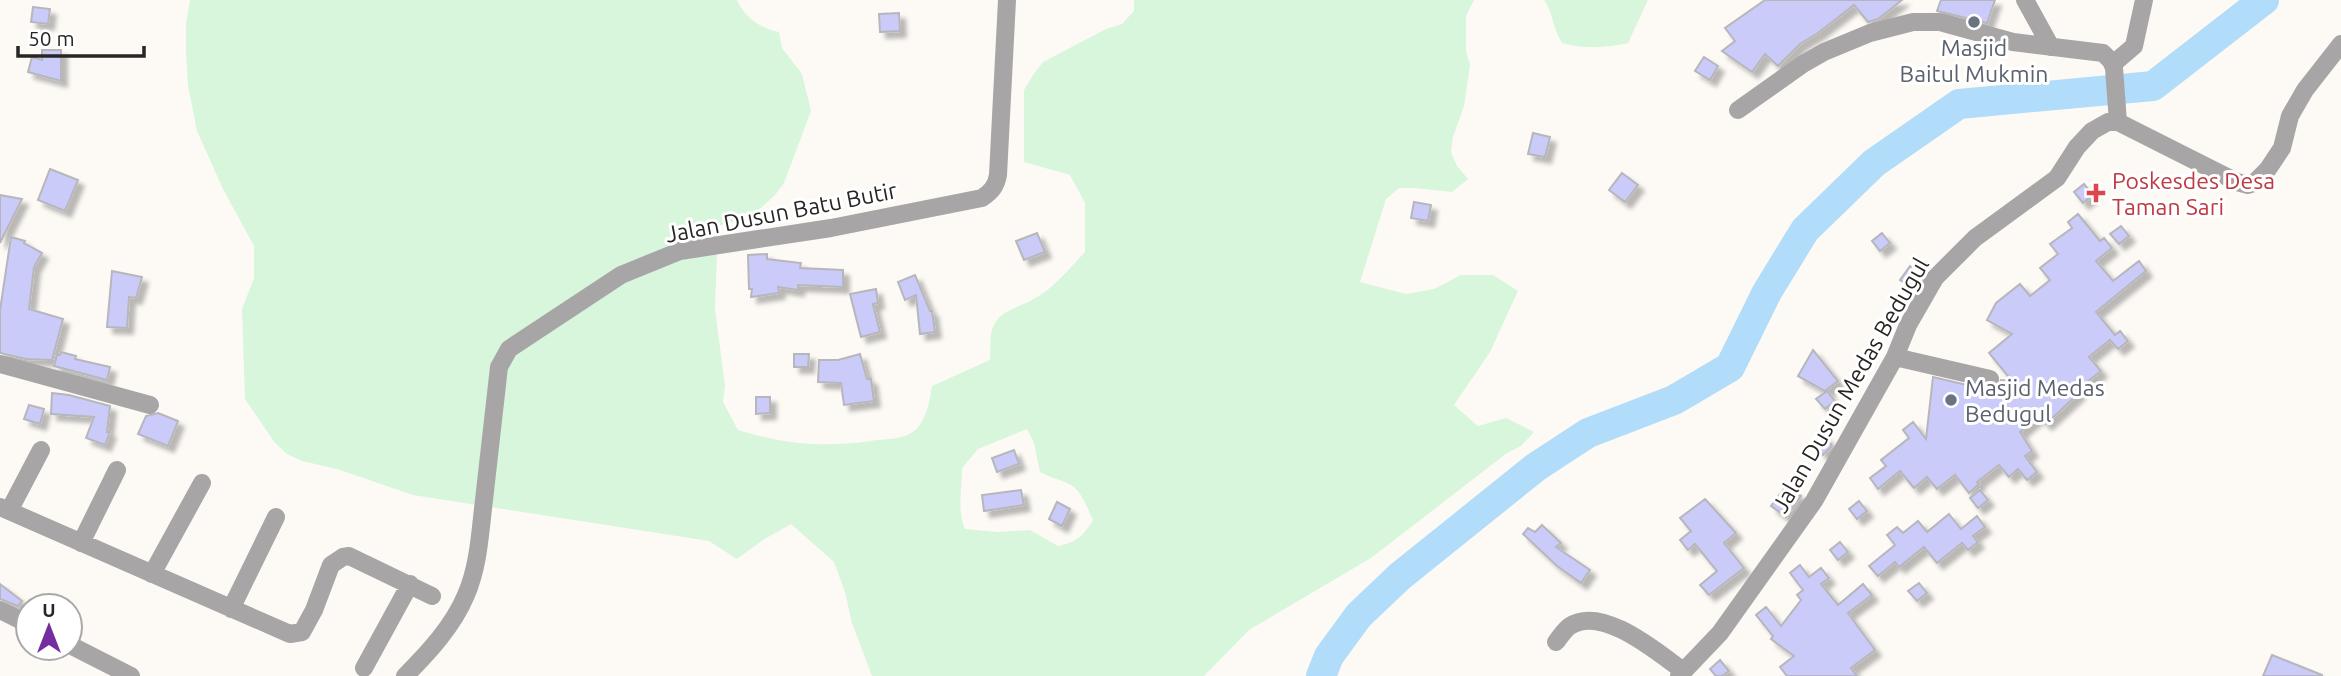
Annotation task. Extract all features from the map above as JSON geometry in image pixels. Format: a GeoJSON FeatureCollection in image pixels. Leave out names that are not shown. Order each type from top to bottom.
{"type":"FeatureCollection","features":[{"type":"Feature","properties":{"kind":"street","name":"Jalan Dusun Batu Butir"},"geometry":{"type":"LineString","coordinates":[[405,676],[427,654],[450,623],[466,597],[473,578],[479,547],[499,366],[509,349],[621,275],[680,251],[870,221],[982,198],[996,184],[998,174],[1007,0]]}},
{"type":"Feature","properties":{"kind":"street"},"geometry":{"type":"LineString","coordinates":[[2025,0],[2051,47]]}},
{"type":"Feature","properties":{"kind":"street"},"geometry":{"type":"LineString","coordinates":[[2114,69],[2134,46],[2144,0]]}},
{"type":"Feature","properties":{"kind":"street"},"geometry":{"type":"LineString","coordinates":[[1738,110],[1802,64],[1825,52],[1870,33],[1913,22],[1940,22],[2012,42],[2099,51],[2106,55],[2114,69],[2117,115],[2237,182],[2248,185],[2260,180],[2282,148],[2290,116],[2305,90],[2341,44]]}},
{"type":"Feature","properties":{"kind":"street","name":"Jalan Dusun Medas Bedugul"},"geometry":{"type":"LineString","coordinates":[[1681,673],[1720,633],[1801,520],[1840,458],[1935,278],[2006,213],[2057,178],[2077,147],[2096,127],[2117,115]]}},
{"type":"Feature","properties":{"kind":"street"},"geometry":{"type":"LineString","coordinates":[[1895,357],[1990,379]]}},
{"type":"Feature","properties":{"kind":"street"},"geometry":{"type":"LineString","coordinates":[[0,364],[150,405]]}},
{"type":"Feature","properties":{"kind":"street"},"geometry":{"type":"LineString","coordinates":[[41,450],[4,509],[290,635],[302,632],[314,610],[331,565],[343,557],[349,556],[432,596]]}},
{"type":"Feature","properties":{"kind":"street"},"geometry":{"type":"LineString","coordinates":[[81,542],[117,470]]}},
{"type":"Feature","properties":{"kind":"street"},"geometry":{"type":"LineString","coordinates":[[152,574],[202,483]]}},
{"type":"Feature","properties":{"kind":"street"},"geometry":{"type":"LineString","coordinates":[[231,609],[276,517]]}},
{"type":"Feature","properties":{"kind":"street"},"geometry":{"type":"LineString","coordinates":[[364,668],[410,584]]}},
{"type":"Feature","properties":{"kind":"street"},"geometry":{"type":"LineString","coordinates":[[1556,642],[1569,626],[1587,620],[1602,622],[1623,630],[1681,673]]}},
{"type":"Feature","properties":{"kind":"street"},"geometry":{"type":"LineString","coordinates":[[84,652],[131,676]]}},
{"type":"Feature","properties":{"kind":"green space"},"geometry":{"type":"Polygon","coordinates":[[[190,0],[737,0],[744,12],[754,21],[779,32],[782,48],[802,74],[811,111],[784,183],[775,195],[751,217],[718,226],[715,309],[725,386],[723,402],[738,430],[790,442],[840,444],[892,439],[914,431],[924,417],[932,386],[990,360],[992,331],[996,321],[1010,310],[1047,290],[1085,252],[1085,203],[1070,175],[1024,162],[1024,90],[1043,62],[1106,29],[1122,24],[1134,11],[1134,0],[1474,0],[1466,16],[1466,51],[1470,65],[1464,106],[1453,137],[1451,152],[1457,166],[1468,179],[1452,192],[1399,188],[1386,199],[1360,282],[1406,294],[1434,289],[1461,275],[1493,275],[1518,291],[1490,352],[1454,405],[1478,426],[1506,418],[1534,432],[1521,446],[1507,453],[1371,558],[1249,630],[1204,676],[872,676],[852,623],[834,562],[791,524],[737,559],[709,541],[413,495],[337,469],[302,461],[287,454],[275,443],[245,399],[242,309],[254,278],[254,246],[223,189],[197,131],[188,86],[186,24],[190,0]],[[1027,429],[978,449],[962,468],[961,507],[965,529],[998,532],[1030,530],[1058,546],[1079,538],[1086,530],[1093,520],[1083,499],[1072,486],[1040,472],[1034,443],[1027,429]]]}},
{"type":"Feature","properties":{"kind":"green space"},"geometry":{"type":"Polygon","coordinates":[[[1544,0],[1648,0],[1628,43],[1595,47],[1562,43],[1544,0]]]}},
{"type":"Feature","properties":{"kind":"building"},"geometry":{"type":"Polygon","coordinates":[[[1765,0],[1902,0],[1878,19],[1868,22],[1854,5],[1800,44],[1778,66],[1765,54],[1752,72],[1722,51],[1735,41],[1725,28],[1765,0]]]}},
{"type":"Feature","properties":{"kind":"building","name":"Masjid Baitul Mukmin"},"geometry":{"type":"Polygon","coordinates":[[[1941,0],[1995,0],[1987,23],[1937,11],[1941,0]]]}},
{"type":"Feature","properties":{"kind":"building"},"geometry":{"type":"Polygon","coordinates":[[[33,7],[50,9],[48,24],[31,22],[33,7]]]}},
{"type":"Feature","properties":{"kind":"building"},"geometry":{"type":"Polygon","coordinates":[[[899,13],[900,31],[880,32],[879,14],[899,13]]]}},
{"type":"Feature","properties":{"kind":"building"},"geometry":{"type":"Polygon","coordinates":[[[42,50],[61,50],[61,81],[28,72],[32,57],[42,60],[42,50]]]}},
{"type":"Feature","properties":{"kind":"building"},"geometry":{"type":"Polygon","coordinates":[[[1704,57],[1718,66],[1710,80],[1695,71],[1704,57]]]}},
{"type":"Feature","properties":{"kind":"building"},"geometry":{"type":"Polygon","coordinates":[[[1533,133],[1550,137],[1545,157],[1528,154],[1533,133]]]}},
{"type":"Feature","properties":{"kind":"building"},"geometry":{"type":"Polygon","coordinates":[[[50,169],[78,180],[65,211],[38,200],[50,169]]]}},
{"type":"Feature","properties":{"kind":"building"},"geometry":{"type":"Polygon","coordinates":[[[1622,173],[1638,185],[1625,202],[1609,190],[1622,173]]]}},
{"type":"Feature","properties":{"kind":"building"},"geometry":{"type":"Polygon","coordinates":[[[2084,184],[2093,195],[2083,203],[2074,192],[2084,184]]]}},
{"type":"Feature","properties":{"kind":"building"},"geometry":{"type":"Polygon","coordinates":[[[0,195],[22,199],[0,243],[0,195]]]}},
{"type":"Feature","properties":{"kind":"building"},"geometry":{"type":"Polygon","coordinates":[[[1414,202],[1431,205],[1428,221],[1411,218],[1414,202]]]}},
{"type":"Feature","properties":{"kind":"building"},"geometry":{"type":"Polygon","coordinates":[[[2078,214],[2100,241],[2104,238],[2112,248],[2096,261],[2113,281],[2139,261],[2146,271],[2096,312],[2115,335],[2120,331],[2128,341],[2118,349],[2110,340],[2089,357],[2101,371],[2077,390],[2079,393],[2046,424],[2039,416],[2020,432],[2032,451],[2025,456],[2037,472],[2027,480],[2018,469],[2009,477],[1999,465],[1977,482],[1979,484],[1969,493],[1955,475],[1937,489],[1927,477],[1914,488],[1900,471],[1878,489],[1870,478],[1886,466],[1881,460],[1909,438],[1903,430],[1913,422],[1926,439],[1933,377],[1988,390],[1998,387],[2001,380],[2012,381],[1989,353],[2012,334],[1987,320],[1996,303],[2020,284],[2030,296],[2050,280],[2040,268],[2058,254],[2050,244],[2072,228],[2068,222],[2078,214]]]}},
{"type":"Feature","properties":{"kind":"building"},"geometry":{"type":"Polygon","coordinates":[[[2121,226],[2129,236],[2119,244],[2110,234],[2121,226]]]}},
{"type":"Feature","properties":{"kind":"building"},"geometry":{"type":"Polygon","coordinates":[[[1037,233],[1045,252],[1024,260],[1016,241],[1037,233]]]}},
{"type":"Feature","properties":{"kind":"building"},"geometry":{"type":"Polygon","coordinates":[[[1882,233],[1890,243],[1880,251],[1872,241],[1882,233]]]}},
{"type":"Feature","properties":{"kind":"building"},"geometry":{"type":"Polygon","coordinates":[[[11,237],[25,241],[24,243],[42,253],[34,267],[29,309],[63,319],[52,360],[26,359],[0,353],[0,310],[11,237]]]}},
{"type":"Feature","properties":{"kind":"building"},"geometry":{"type":"Polygon","coordinates":[[[767,254],[767,259],[801,263],[800,268],[843,270],[843,287],[798,285],[798,290],[778,287],[779,293],[751,297],[748,255],[767,254]]]}},
{"type":"Feature","properties":{"kind":"building"},"geometry":{"type":"Polygon","coordinates":[[[1910,266],[1924,275],[1915,290],[1900,280],[1910,266]]]}},
{"type":"Feature","properties":{"kind":"building"},"geometry":{"type":"Polygon","coordinates":[[[112,271],[142,277],[136,298],[129,297],[127,328],[107,327],[112,271]]]}},
{"type":"Feature","properties":{"kind":"building"},"geometry":{"type":"Polygon","coordinates":[[[915,275],[932,311],[935,332],[920,334],[916,295],[905,300],[898,282],[915,275]]]}},
{"type":"Feature","properties":{"kind":"building"},"geometry":{"type":"Polygon","coordinates":[[[876,289],[878,303],[873,304],[880,332],[861,337],[850,294],[876,289]]]}},
{"type":"Feature","properties":{"kind":"building"},"geometry":{"type":"Polygon","coordinates":[[[1813,350],[1838,381],[1825,391],[1798,376],[1813,350]]]}},
{"type":"Feature","properties":{"kind":"building"},"geometry":{"type":"Polygon","coordinates":[[[61,352],[76,356],[75,359],[110,367],[107,380],[54,366],[57,355],[61,352]]]}},
{"type":"Feature","properties":{"kind":"building"},"geometry":{"type":"Polygon","coordinates":[[[794,354],[809,354],[808,367],[794,367],[794,354]]]}},
{"type":"Feature","properties":{"kind":"building"},"geometry":{"type":"Polygon","coordinates":[[[860,354],[867,379],[871,379],[874,401],[844,405],[841,383],[818,382],[819,360],[838,360],[860,354]]]}},
{"type":"Feature","properties":{"kind":"building"},"geometry":{"type":"Polygon","coordinates":[[[1827,391],[1835,401],[1825,409],[1816,399],[1827,391]]]}},
{"type":"Feature","properties":{"kind":"building"},"geometry":{"type":"Polygon","coordinates":[[[52,393],[110,406],[107,432],[110,432],[105,445],[86,438],[94,417],[51,414],[52,393]]]}},
{"type":"Feature","properties":{"kind":"building"},"geometry":{"type":"Polygon","coordinates":[[[756,397],[770,397],[770,413],[756,414],[756,397]]]}},
{"type":"Feature","properties":{"kind":"building"},"geometry":{"type":"Polygon","coordinates":[[[29,405],[44,409],[40,424],[24,419],[29,405]]]}},
{"type":"Feature","properties":{"kind":"building"},"geometry":{"type":"Polygon","coordinates":[[[158,413],[178,421],[168,446],[138,434],[146,416],[158,413]]]}},
{"type":"Feature","properties":{"kind":"building"},"geometry":{"type":"Polygon","coordinates":[[[1825,436],[1832,446],[1823,455],[1814,444],[1825,436]]]}},
{"type":"Feature","properties":{"kind":"building"},"geometry":{"type":"Polygon","coordinates":[[[1014,450],[1019,464],[997,472],[992,458],[1014,450]]]}},
{"type":"Feature","properties":{"kind":"building"},"geometry":{"type":"Polygon","coordinates":[[[1786,486],[1801,496],[1786,517],[1771,506],[1786,486]]]}},
{"type":"Feature","properties":{"kind":"building"},"geometry":{"type":"Polygon","coordinates":[[[1021,490],[1024,505],[984,511],[982,495],[1021,490]]]}},
{"type":"Feature","properties":{"kind":"building"},"geometry":{"type":"Polygon","coordinates":[[[1980,490],[1988,500],[1978,508],[1970,498],[1980,490]]]}},
{"type":"Feature","properties":{"kind":"building"},"geometry":{"type":"Polygon","coordinates":[[[1705,499],[1736,533],[1724,543],[1744,568],[1709,595],[1700,585],[1717,571],[1695,544],[1688,550],[1680,540],[1691,531],[1680,518],[1705,499]]]}},
{"type":"Feature","properties":{"kind":"building"},"geometry":{"type":"Polygon","coordinates":[[[1859,501],[1867,511],[1857,519],[1849,509],[1859,501]]]}},
{"type":"Feature","properties":{"kind":"building"},"geometry":{"type":"Polygon","coordinates":[[[1057,502],[1070,509],[1062,526],[1049,519],[1057,502]]]}},
{"type":"Feature","properties":{"kind":"building"},"geometry":{"type":"Polygon","coordinates":[[[1949,514],[1961,529],[1977,516],[1985,527],[1973,536],[1978,542],[1968,550],[1962,543],[1937,563],[1924,547],[1899,567],[1895,562],[1878,576],[1869,566],[1895,545],[1887,535],[1897,527],[1903,533],[1918,521],[1927,532],[1949,514]]]}},
{"type":"Feature","properties":{"kind":"building"},"geometry":{"type":"Polygon","coordinates":[[[1542,525],[1561,543],[1556,547],[1590,570],[1581,583],[1557,566],[1523,534],[1528,528],[1535,532],[1542,525]]]}},
{"type":"Feature","properties":{"kind":"building"},"geometry":{"type":"Polygon","coordinates":[[[1840,542],[1848,552],[1838,560],[1830,550],[1840,542]]]}},
{"type":"Feature","properties":{"kind":"building"},"geometry":{"type":"Polygon","coordinates":[[[1800,565],[1809,577],[1821,568],[1829,578],[1821,584],[1838,605],[1863,584],[1872,595],[1848,613],[1875,650],[1851,668],[1857,676],[1787,676],[1780,667],[1794,656],[1771,639],[1773,636],[1756,615],[1766,607],[1781,626],[1801,600],[1797,595],[1803,590],[1790,573],[1800,565]]]}},
{"type":"Feature","properties":{"kind":"building"},"geometry":{"type":"Polygon","coordinates":[[[1919,583],[1927,593],[1917,601],[1908,591],[1919,583]]]}},
{"type":"Feature","properties":{"kind":"building"},"geometry":{"type":"Polygon","coordinates":[[[0,584],[14,595],[14,604],[0,599],[0,584]]]}},
{"type":"Feature","properties":{"kind":"building"},"geometry":{"type":"Polygon","coordinates":[[[2272,655],[2322,675],[2322,676],[2263,676],[2272,655]]]}},
{"type":"Feature","properties":{"kind":"building"},"geometry":{"type":"Polygon","coordinates":[[[1720,660],[1729,671],[1722,676],[1716,676],[1710,669],[1720,660]]]}},
{"type":"Feature","properties":{"kind":"waterway"},"geometry":{"type":"LineString","coordinates":[[1321,676],[1329,656],[1359,615],[1399,577],[1536,467],[1588,433],[1674,400],[1730,367],[1767,292],[1805,230],[1874,163],[1959,104],[2153,86],[2264,0]]}},
{"type":"Feature","properties":{"kind":"place","name":"Masjid Baitul Mukmin"},"geometry":{"type":"Point","coordinates":[1974,22]}},
{"type":"Feature","properties":{"kind":"place","name":"Poskesdes Desa Taman Sari"},"geometry":{"type":"Point","coordinates":[2096,193]}},
{"type":"Feature","properties":{"kind":"place","name":"Masjid Medas Bedugul"},"geometry":{"type":"Point","coordinates":[1951,400]}}]}
